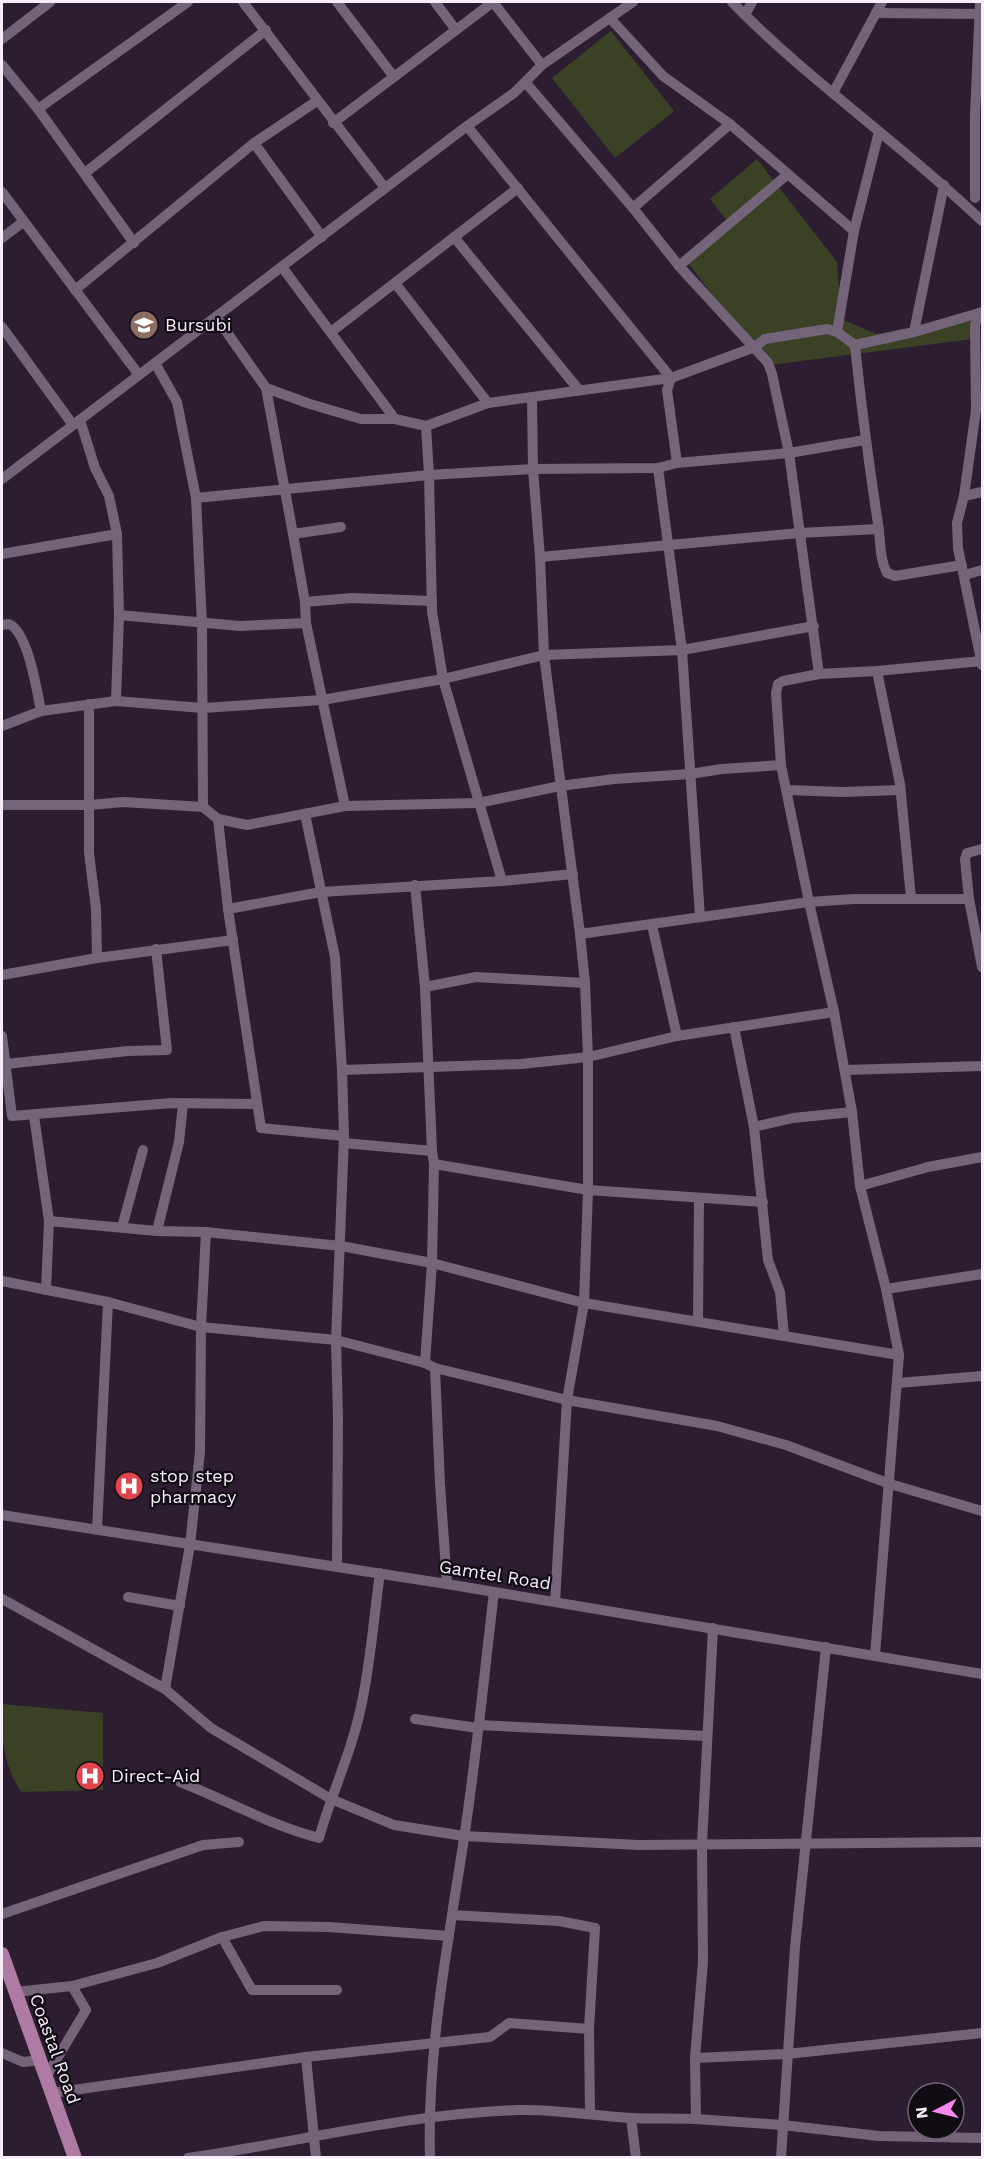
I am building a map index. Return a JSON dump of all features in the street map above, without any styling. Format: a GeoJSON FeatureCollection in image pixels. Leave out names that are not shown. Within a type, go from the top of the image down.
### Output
{"type":"FeatureCollection","features":[{"type":"Feature","properties":{"kind":"main road","name":"Coastal Road"},"geometry":{"type":"LineString","coordinates":[[2,1954],[75,2157]]}},
{"type":"Feature","properties":{"kind":"street"},"geometry":{"type":"LineString","coordinates":[[2,39],[37,5],[50,2]]}},
{"type":"Feature","properties":{"kind":"street"},"geometry":{"type":"LineString","coordinates":[[38,109],[188,2]]}},
{"type":"Feature","properties":{"kind":"street"},"geometry":{"type":"LineString","coordinates":[[243,2],[333,123],[385,188]]}},
{"type":"Feature","properties":{"kind":"street"},"geometry":{"type":"LineString","coordinates":[[337,2],[394,77]]}},
{"type":"Feature","properties":{"kind":"street"},"geometry":{"type":"LineString","coordinates":[[435,2],[456,30]]}},
{"type":"Feature","properties":{"kind":"street"},"geometry":{"type":"LineString","coordinates":[[333,123],[493,2],[542,65]]}},
{"type":"Feature","properties":{"kind":"street"},"geometry":{"type":"LineString","coordinates":[[2,463],[5,476],[526,83],[542,65],[633,2]]}},
{"type":"Feature","properties":{"kind":"street"},"geometry":{"type":"LineString","coordinates":[[732,2],[879,132],[944,185],[976,202]]}},
{"type":"Feature","properties":{"kind":"street"},"geometry":{"type":"LineString","coordinates":[[745,15],[752,2]]}},
{"type":"Feature","properties":{"kind":"street"},"geometry":{"type":"LineString","coordinates":[[833,93],[882,2]]}},
{"type":"Feature","properties":{"kind":"street"},"geometry":{"type":"LineString","coordinates":[[980,2],[976,202],[982,220]]}},
{"type":"Feature","properties":{"kind":"street"},"geometry":{"type":"LineString","coordinates":[[876,13],[981,13]]}},
{"type":"Feature","properties":{"kind":"street"},"geometry":{"type":"LineString","coordinates":[[610,18],[663,76],[730,124],[854,231]]}},
{"type":"Feature","properties":{"kind":"street"},"geometry":{"type":"LineString","coordinates":[[85,173],[266,30]]}},
{"type":"Feature","properties":{"kind":"street"},"geometry":{"type":"LineString","coordinates":[[2,65],[38,109],[134,243]]}},
{"type":"Feature","properties":{"kind":"street"},"geometry":{"type":"LineString","coordinates":[[526,83],[633,208],[679,266],[768,363],[789,453],[819,674]]}},
{"type":"Feature","properties":{"kind":"street"},"geometry":{"type":"LineString","coordinates":[[75,290],[254,143],[316,100]]}},
{"type":"Feature","properties":{"kind":"street"},"geometry":{"type":"LineString","coordinates":[[633,208],[730,124]]}},
{"type":"Feature","properties":{"kind":"street"},"geometry":{"type":"LineString","coordinates":[[467,126],[671,378]]}},
{"type":"Feature","properties":{"kind":"street"},"geometry":{"type":"LineString","coordinates":[[837,332],[854,231],[879,132]]}},
{"type":"Feature","properties":{"kind":"street"},"geometry":{"type":"LineString","coordinates":[[254,143],[322,237]]}},
{"type":"Feature","properties":{"kind":"street"},"geometry":{"type":"LineString","coordinates":[[679,266],[788,174]]}},
{"type":"Feature","properties":{"kind":"street"},"geometry":{"type":"LineString","coordinates":[[914,332],[944,185]]}},
{"type":"Feature","properties":{"kind":"street"},"geometry":{"type":"LineString","coordinates":[[332,332],[518,188]]}},
{"type":"Feature","properties":{"kind":"street"},"geometry":{"type":"LineString","coordinates":[[2,192],[139,375]]}},
{"type":"Feature","properties":{"kind":"street"},"geometry":{"type":"LineString","coordinates":[[2,238],[23,222]]}},
{"type":"Feature","properties":{"kind":"street"},"geometry":{"type":"LineString","coordinates":[[454,237],[579,390]]}},
{"type":"Feature","properties":{"kind":"street"},"geometry":{"type":"LineString","coordinates":[[282,267],[395,419]]}},
{"type":"Feature","properties":{"kind":"street"},"geometry":{"type":"LineString","coordinates":[[395,283],[488,403]]}},
{"type":"Feature","properties":{"kind":"street"},"geometry":{"type":"LineString","coordinates":[[216,317],[266,388],[305,602],[306,623],[345,806]]}},
{"type":"Feature","properties":{"kind":"street"},"geometry":{"type":"LineString","coordinates":[[855,345],[980,319],[980,396],[964,496],[957,523],[958,548],[979,638],[982,663],[819,674],[783,681],[778,684],[776,693],[781,765],[834,1011],[852,1112],[860,1186],[885,1288],[898,1354],[898,1383],[875,1655]]}},
{"type":"Feature","properties":{"kind":"street"},"geometry":{"type":"LineString","coordinates":[[2,327],[76,423],[109,496],[117,534],[116,701]]}},
{"type":"Feature","properties":{"kind":"street"},"geometry":{"type":"LineString","coordinates":[[266,388],[361,419],[395,419],[426,426],[488,403],[671,378],[754,347],[765,339],[827,329],[837,332],[855,345],[882,564],[887,573],[895,576],[982,570]]}},
{"type":"Feature","properties":{"kind":"street"},"geometry":{"type":"LineString","coordinates":[[155,363],[177,402],[196,498],[202,624],[203,807]]}},
{"type":"Feature","properties":{"kind":"street"},"geometry":{"type":"LineString","coordinates":[[671,378],[667,390],[677,463]]}},
{"type":"Feature","properties":{"kind":"street"},"geometry":{"type":"LineString","coordinates":[[532,398],[533,469],[544,655],[580,934],[585,983],[588,1057],[588,1190],[584,1303],[567,1400],[555,1602]]}},
{"type":"Feature","properties":{"kind":"street"},"geometry":{"type":"LineString","coordinates":[[426,426],[432,601],[444,679],[502,881]]}},
{"type":"Feature","properties":{"kind":"street"},"geometry":{"type":"LineString","coordinates":[[196,498],[429,475],[533,469],[658,468],[677,463],[789,453],[865,440]]}},
{"type":"Feature","properties":{"kind":"street"},"geometry":{"type":"LineString","coordinates":[[658,468],[682,650],[700,916]]}},
{"type":"Feature","properties":{"kind":"street"},"geometry":{"type":"LineString","coordinates":[[964,496],[982,492]]}},
{"type":"Feature","properties":{"kind":"street"},"geometry":{"type":"LineString","coordinates":[[293,534],[341,527]]}},
{"type":"Feature","properties":{"kind":"street"},"geometry":{"type":"LineString","coordinates":[[540,557],[800,533],[879,529]]}},
{"type":"Feature","properties":{"kind":"street"},"geometry":{"type":"LineString","coordinates":[[2,554],[117,534]]}},
{"type":"Feature","properties":{"kind":"street"},"geometry":{"type":"LineString","coordinates":[[305,602],[352,598],[432,601]]}},
{"type":"Feature","properties":{"kind":"street"},"geometry":{"type":"LineString","coordinates":[[118,615],[240,626],[306,623]]}},
{"type":"Feature","properties":{"kind":"street"},"geometry":{"type":"LineString","coordinates":[[2,625],[9,624],[18,631],[30,660],[41,711]]}},
{"type":"Feature","properties":{"kind":"street"},"geometry":{"type":"LineString","coordinates":[[2,726],[41,711],[116,701],[202,708],[322,700],[444,679],[544,655],[682,650],[814,626]]}},
{"type":"Feature","properties":{"kind":"street"},"geometry":{"type":"LineString","coordinates":[[877,671],[900,790],[911,898]]}},
{"type":"Feature","properties":{"kind":"street"},"geometry":{"type":"LineString","coordinates":[[88,704],[89,853],[96,909],[97,958]]}},
{"type":"Feature","properties":{"kind":"street"},"geometry":{"type":"LineString","coordinates":[[2,805],[90,805],[123,802],[203,807],[218,819],[247,825],[345,806],[478,803],[560,786],[614,778],[690,774],[722,769],[781,765]]}},
{"type":"Feature","properties":{"kind":"street"},"geometry":{"type":"LineString","coordinates":[[787,790],[842,792],[900,790]]}},
{"type":"Feature","properties":{"kind":"street"},"geometry":{"type":"LineString","coordinates":[[305,814],[335,957],[342,1070],[344,1140],[336,1340],[337,1567]]}},
{"type":"Feature","properties":{"kind":"street"},"geometry":{"type":"LineString","coordinates":[[218,819],[228,909],[261,1128],[432,1151]]}},
{"type":"Feature","properties":{"kind":"street"},"geometry":{"type":"LineString","coordinates":[[982,849],[967,854],[965,859],[969,899],[982,967]]}},
{"type":"Feature","properties":{"kind":"street"},"geometry":{"type":"LineString","coordinates":[[228,909],[321,892],[502,881],[573,874]]}},
{"type":"Feature","properties":{"kind":"street"},"geometry":{"type":"LineString","coordinates":[[415,885],[425,987],[434,1164],[430,1365],[447,1584]]}},
{"type":"Feature","properties":{"kind":"street"},"geometry":{"type":"LineString","coordinates":[[580,934],[809,902],[911,898],[969,899]]}},
{"type":"Feature","properties":{"kind":"street"},"geometry":{"type":"LineString","coordinates":[[652,925],[677,1036]]}},
{"type":"Feature","properties":{"kind":"street"},"geometry":{"type":"LineString","coordinates":[[2,975],[156,949],[233,940]]}},
{"type":"Feature","properties":{"kind":"street"},"geometry":{"type":"LineString","coordinates":[[6,1064],[167,1050],[156,949]]}},
{"type":"Feature","properties":{"kind":"street"},"geometry":{"type":"LineString","coordinates":[[425,987],[476,977],[585,983]]}},
{"type":"Feature","properties":{"kind":"street"},"geometry":{"type":"LineString","coordinates":[[342,1070],[521,1064],[588,1057],[677,1036],[834,1011]]}},
{"type":"Feature","properties":{"kind":"street"},"geometry":{"type":"LineString","coordinates":[[734,1026],[754,1127],[768,1260],[780,1292],[784,1336]]}},
{"type":"Feature","properties":{"kind":"street"},"geometry":{"type":"LineString","coordinates":[[2,1036],[12,1116],[172,1103],[256,1104]]}},
{"type":"Feature","properties":{"kind":"street"},"geometry":{"type":"LineString","coordinates":[[845,1070],[982,1066]]}},
{"type":"Feature","properties":{"kind":"street"},"geometry":{"type":"LineString","coordinates":[[157,1230],[179,1142],[183,1104]]}},
{"type":"Feature","properties":{"kind":"street"},"geometry":{"type":"LineString","coordinates":[[754,1127],[793,1118],[852,1112]]}},
{"type":"Feature","properties":{"kind":"street"},"geometry":{"type":"LineString","coordinates":[[34,1116],[49,1221],[46,1290]]}},
{"type":"Feature","properties":{"kind":"street"},"geometry":{"type":"LineString","coordinates":[[122,1227],[143,1150]]}},
{"type":"Feature","properties":{"kind":"street"},"geometry":{"type":"LineString","coordinates":[[860,1186],[928,1167],[982,1157]]}},
{"type":"Feature","properties":{"kind":"street"},"geometry":{"type":"LineString","coordinates":[[434,1164],[588,1190],[763,1202]]}},
{"type":"Feature","properties":{"kind":"street"},"geometry":{"type":"LineString","coordinates":[[698,1322],[699,1199]]}},
{"type":"Feature","properties":{"kind":"street"},"geometry":{"type":"LineString","coordinates":[[49,1221],[207,1232],[341,1246],[432,1263],[584,1303],[898,1354]]}},
{"type":"Feature","properties":{"kind":"street"},"geometry":{"type":"LineString","coordinates":[[165,1689],[190,1545],[200,1452],[201,1327],[207,1232]]}},
{"type":"Feature","properties":{"kind":"street"},"geometry":{"type":"LineString","coordinates":[[885,1288],[982,1274]]}},
{"type":"Feature","properties":{"kind":"street"},"geometry":{"type":"LineString","coordinates":[[2,1281],[108,1302],[201,1327],[336,1340],[567,1400],[717,1426],[786,1445],[890,1484],[982,1511]]}},
{"type":"Feature","properties":{"kind":"street"},"geometry":{"type":"LineString","coordinates":[[97,1530],[108,1302]]}},
{"type":"Feature","properties":{"kind":"street"},"geometry":{"type":"LineString","coordinates":[[898,1383],[982,1376]]}},
{"type":"Feature","properties":{"kind":"street","name":"Gamtel Road"},"geometry":{"type":"LineString","coordinates":[[2,1515],[380,1573],[982,1674]]}},
{"type":"Feature","properties":{"kind":"street"},"geometry":{"type":"LineString","coordinates":[[180,1782],[212,1794],[291,1831],[319,1838],[352,1743],[363,1701],[380,1573]]}},
{"type":"Feature","properties":{"kind":"street"},"geometry":{"type":"LineString","coordinates":[[430,2157],[429,2118],[434,2043],[464,1836],[494,1592]]}},
{"type":"Feature","properties":{"kind":"street"},"geometry":{"type":"LineString","coordinates":[[128,1597],[180,1606]]}},
{"type":"Feature","properties":{"kind":"street"},"geometry":{"type":"LineString","coordinates":[[2,1599],[165,1689],[211,1728],[331,1799],[394,1825],[464,1836],[638,1845],[982,1842]]}},
{"type":"Feature","properties":{"kind":"street"},"geometry":{"type":"LineString","coordinates":[[696,2118],[695,2058],[703,1962],[702,1844],[713,1628]]}},
{"type":"Feature","properties":{"kind":"street"},"geometry":{"type":"LineString","coordinates":[[781,2157],[787,2054],[826,1647]]}},
{"type":"Feature","properties":{"kind":"street"},"geometry":{"type":"LineString","coordinates":[[415,1719],[478,1727],[707,1736]]}},
{"type":"Feature","properties":{"kind":"street"},"geometry":{"type":"LineString","coordinates":[[2,1914],[203,1845],[239,1842]]}},
{"type":"Feature","properties":{"kind":"street"},"geometry":{"type":"LineString","coordinates":[[452,1915],[559,1921],[595,1928],[589,2029],[590,2113]]}},
{"type":"Feature","properties":{"kind":"street"},"geometry":{"type":"LineString","coordinates":[[15,1992],[72,1986],[157,1963],[222,1936],[264,1926],[449,1936]]}},
{"type":"Feature","properties":{"kind":"street"},"geometry":{"type":"LineString","coordinates":[[222,1936],[252,1990],[337,1990]]}},
{"type":"Feature","properties":{"kind":"street"},"geometry":{"type":"LineString","coordinates":[[46,2077],[86,2010],[72,1986]]}},
{"type":"Feature","properties":{"kind":"street"},"geometry":{"type":"LineString","coordinates":[[52,2092],[306,2057],[490,2037],[509,2023],[589,2029]]}},
{"type":"Feature","properties":{"kind":"street"},"geometry":{"type":"LineString","coordinates":[[695,2058],[787,2054],[982,2033]]}},
{"type":"Feature","properties":{"kind":"street"},"geometry":{"type":"LineString","coordinates":[[2,2053],[23,2062],[40,2060]]}},
{"type":"Feature","properties":{"kind":"street"},"geometry":{"type":"LineString","coordinates":[[306,2057],[316,2157]]}},
{"type":"Feature","properties":{"kind":"street"},"geometry":{"type":"LineString","coordinates":[[188,2157],[258,2153],[314,2137],[380,2125],[519,2110],[590,2113],[631,2118],[696,2118],[782,2124],[879,2136],[982,2139]]}},
{"type":"Feature","properties":{"kind":"street"},"geometry":{"type":"LineString","coordinates":[[631,2118],[636,2157]]}},
{"type":"Feature","properties":{"kind":"green space"},"geometry":{"type":"Polygon","coordinates":[[[611,31],[674,111],[615,158],[552,78],[611,31]]]}},
{"type":"Feature","properties":{"kind":"green space"},"geometry":{"type":"Polygon","coordinates":[[[757,159],[837,262],[844,320],[876,334],[971,317],[973,339],[770,365],[746,339],[688,263],[732,227],[710,199],[757,159]]]}},
{"type":"Feature","properties":{"kind":"green space"},"geometry":{"type":"Polygon","coordinates":[[[2,1704],[103,1713],[103,1790],[21,1792],[10,1771],[4,1750],[2,1704]]]}},
{"type":"Feature","properties":{"kind":"place","name":"Bursubi"},"geometry":{"type":"Point","coordinates":[144,325]}},
{"type":"Feature","properties":{"kind":"place","name":"stop step pharmacy"},"geometry":{"type":"Point","coordinates":[129,1486]}},
{"type":"Feature","properties":{"kind":"place","name":"Direct-Aid"},"geometry":{"type":"Point","coordinates":[90,1776]}}]}
